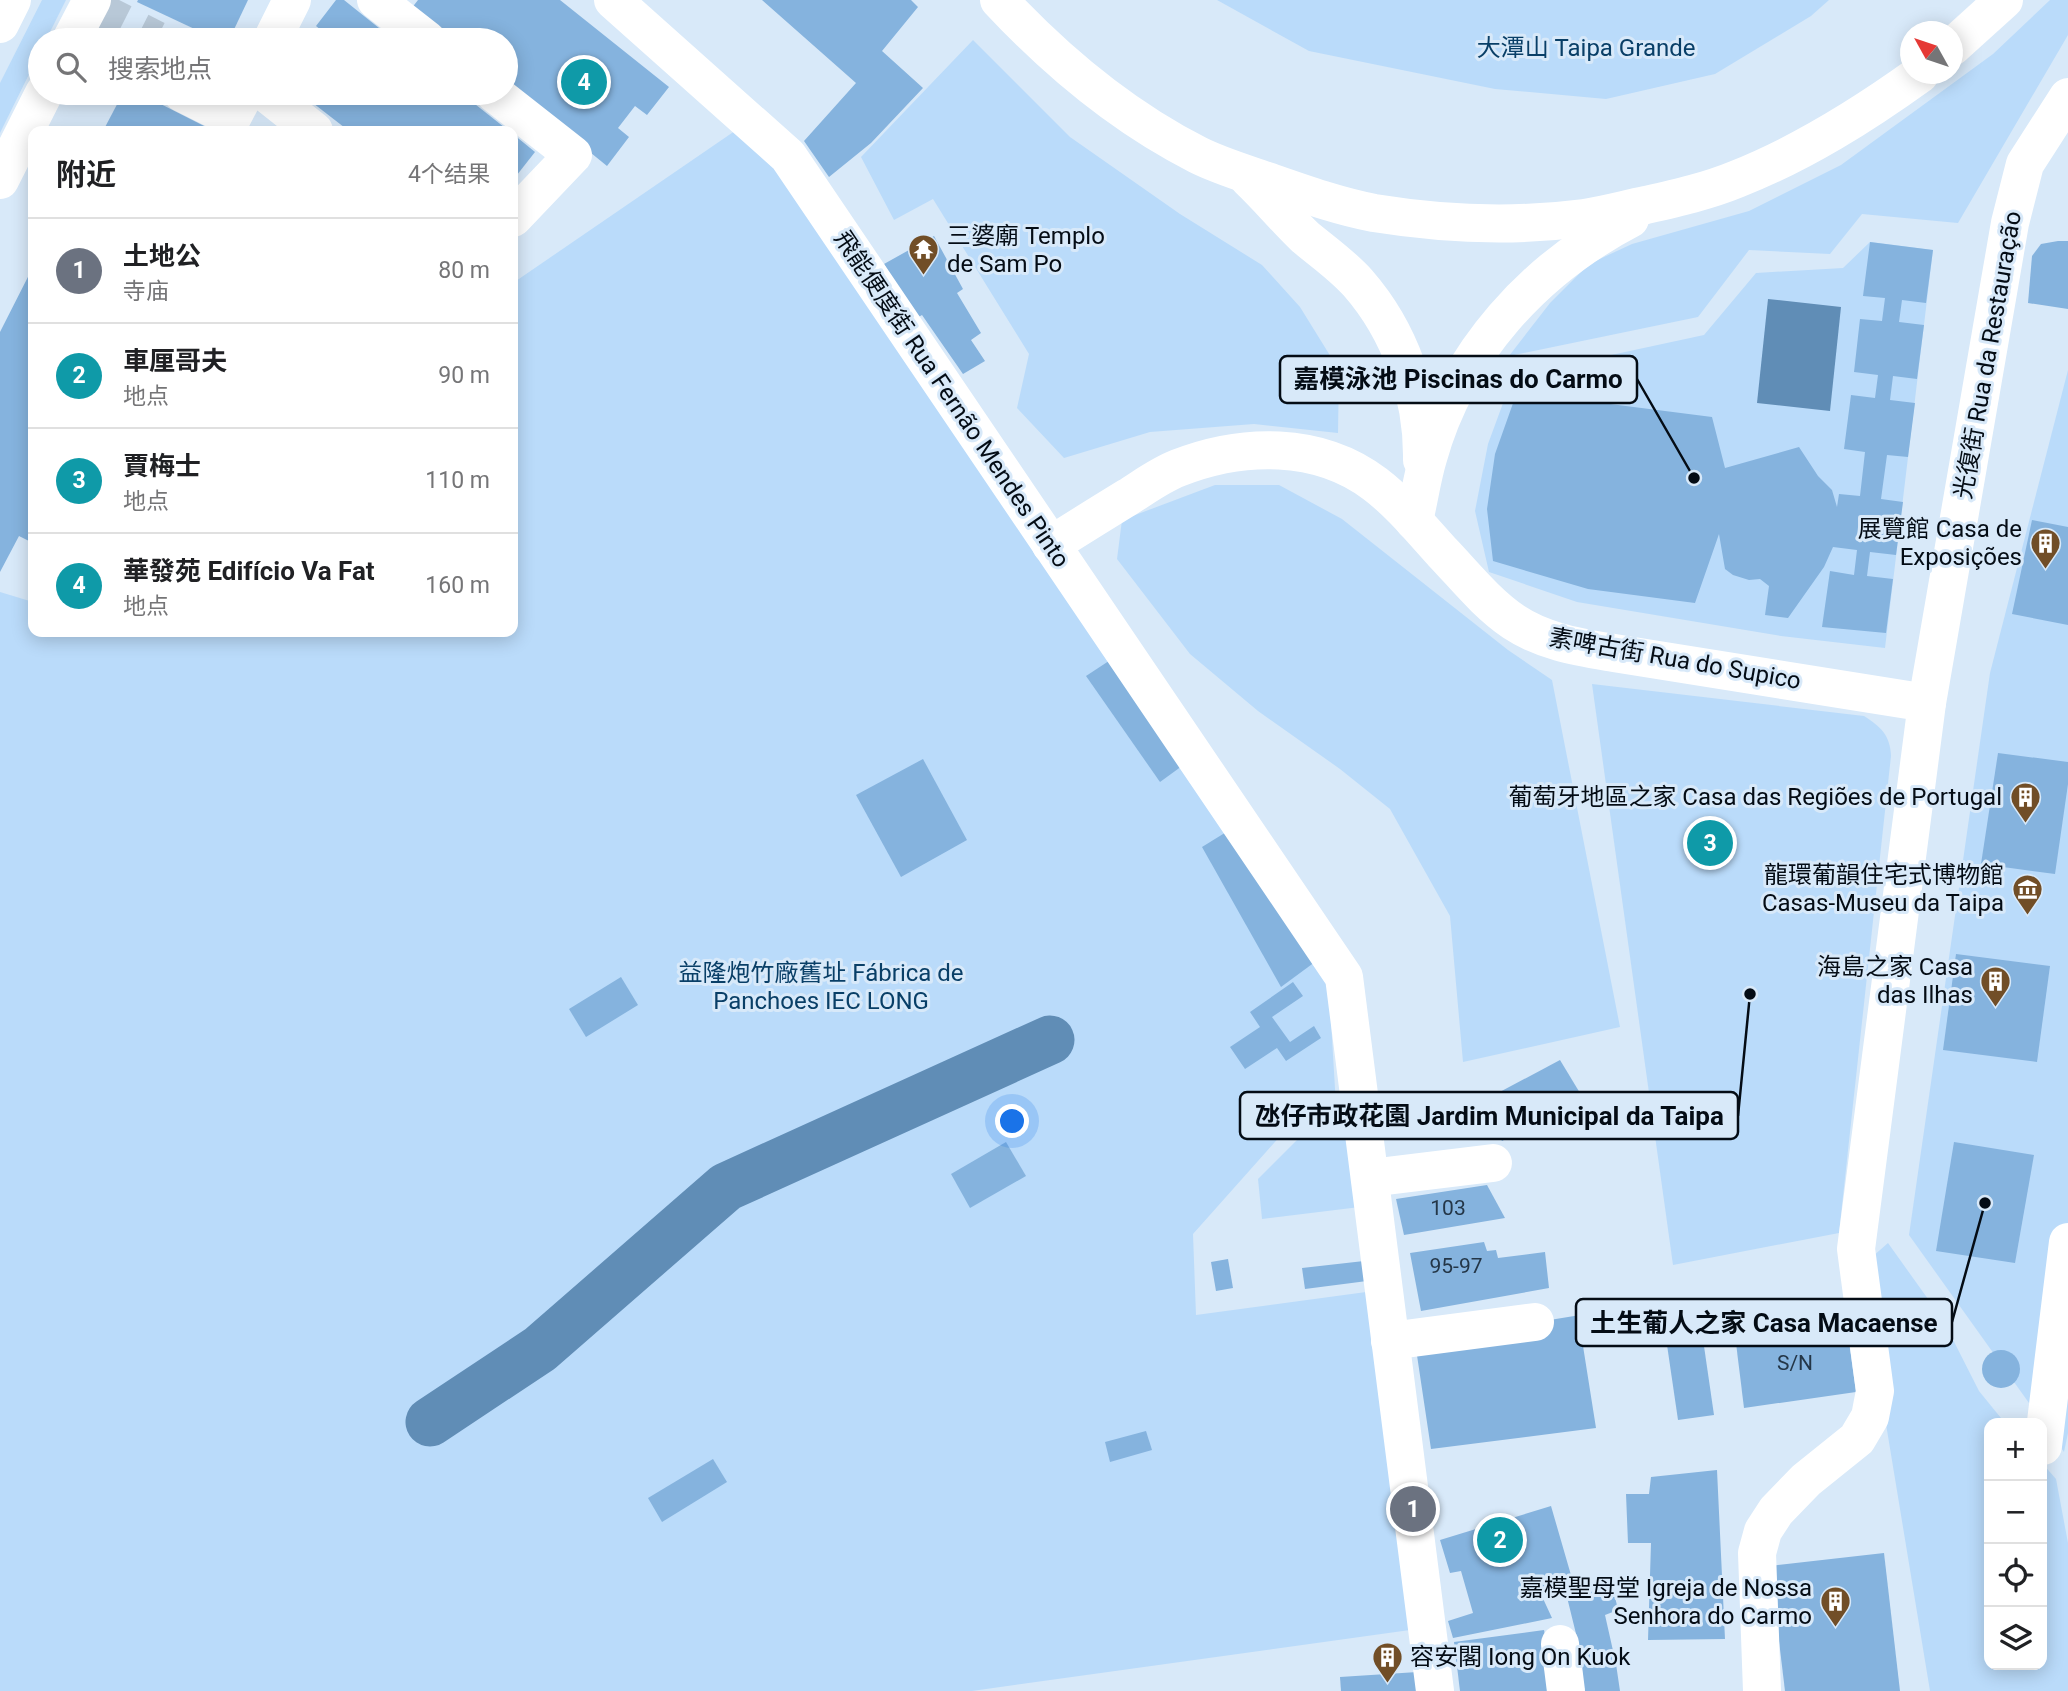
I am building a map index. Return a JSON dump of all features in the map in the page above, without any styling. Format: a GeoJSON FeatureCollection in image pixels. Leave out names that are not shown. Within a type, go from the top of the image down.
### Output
{"type":"FeatureCollection","features":[{"type":"Feature","properties":{"kind":"street"},"geometry":{"type":"LineString","coordinates":[[0,24],[12,0]]}},
{"type":"Feature","properties":{"kind":"street"},"geometry":{"type":"LineString","coordinates":[[79,28],[92,0]]}},
{"type":"Feature","properties":{"kind":"street"},"geometry":{"type":"LineString","coordinates":[[278,28],[292,0]]}},
{"type":"Feature","properties":{"kind":"street","name":"飛能便度街 Rua Fernão Mendes Pinto"},"geometry":{"type":"LineString","coordinates":[[612,0],[788,156],[1344,977],[1435,1691]]}},
{"type":"Feature","properties":{"kind":"street"},"geometry":{"type":"LineString","coordinates":[[999,0],[1035,39],[1087,83],[1142,122],[1199,155],[1315,198],[1372,212],[1436,220],[1513,223],[1585,218],[1690,195]]}},
{"type":"Feature","properties":{"kind":"street"},"geometry":{"type":"LineString","coordinates":[[1963,37],[2004,0]]}},
{"type":"Feature","properties":{"kind":"street"},"geometry":{"type":"LineString","coordinates":[[389,4],[414,28]]}},
{"type":"Feature","properties":{"kind":"street"},"geometry":{"type":"LineString","coordinates":[[1242,172],[1306,237],[1358,283],[1396,341],[1412,384],[1421,429],[1422,475],[1414,520],[1428,457],[1451,397],[1485,341],[1505,316],[1552,270],[1605,232],[1690,195],[1738,179],[1809,145],[1870,110],[1906,84]]}},
{"type":"Feature","properties":{"kind":"street","name":"光復街 Rua da Restauração"},"geometry":{"type":"LineString","coordinates":[[1762,1691],[1757,1553],[1763,1531],[1776,1511],[1805,1480],[1857,1439],[1870,1417],[1875,1391],[1856,1249],[1927,703],[2010,223],[2025,164],[2068,96]]}},
{"type":"Feature","properties":{"kind":"street"},"geometry":{"type":"LineString","coordinates":[[0,180],[38,105]]}},
{"type":"Feature","properties":{"kind":"street"},"geometry":{"type":"LineString","coordinates":[[206,105],[232,118],[239,105]]}},
{"type":"Feature","properties":{"kind":"street"},"geometry":{"type":"LineString","coordinates":[[281,105],[308,126]]}},
{"type":"Feature","properties":{"kind":"street"},"geometry":{"type":"LineString","coordinates":[[509,105],[573,156],[518,213]]}},
{"type":"Feature","properties":{"kind":"street","name":"素啤古街 Rua do Supico"},"geometry":{"type":"LineString","coordinates":[[1051,545],[1178,468],[1235,453],[1294,451],[1338,463],[1376,485],[1399,505],[1487,600],[1517,624],[1544,637],[1604,651],[1927,703]]}},
{"type":"Feature","properties":{"kind":"street"},"geometry":{"type":"LineString","coordinates":[[1370,1178],[1493,1163]]}},
{"type":"Feature","properties":{"kind":"street"},"geometry":{"type":"LineString","coordinates":[[2046,1418],[2068,1242]]}},
{"type":"Feature","properties":{"kind":"street"},"geometry":{"type":"LineString","coordinates":[[1390,1341],[1535,1322]]}},
{"type":"Feature","properties":{"kind":"street"},"geometry":{"type":"LineString","coordinates":[[1560,1644],[1566,1691]]}},
{"type":"Feature","properties":{"kind":"green space"},"geometry":{"type":"Polygon","coordinates":[[[42,0],[66,0],[52,28],[28,28],[28,76],[0,133],[0,83],[42,0]]]}},
{"type":"Feature","properties":{"kind":"green space","name":"大潭山 Taipa Grande"},"geometry":{"type":"Polygon","coordinates":[[[1217,0],[1829,0],[1811,16],[1715,74],[1606,99],[1495,89],[1309,51],[1217,0]]]}},
{"type":"Feature","properties":{"kind":"green space"},"geometry":{"type":"Polygon","coordinates":[[[2050,0],[2068,0],[2068,35],[1958,223],[1862,214],[1830,254],[1749,250],[1698,317],[1509,356],[1550,303],[1589,264],[1632,244],[1749,211],[1841,165],[1952,84],[1963,84],[1963,76],[1993,54],[2050,0]]]}},
{"type":"Feature","properties":{"kind":"green space"},"geometry":{"type":"Polygon","coordinates":[[[973,40],[1070,137],[1180,214],[1262,265],[1300,307],[1339,370],[1338,433],[1254,424],[1150,432],[1064,458],[1017,408],[1029,354],[933,199],[894,220],[861,157],[973,40]]]}},
{"type":"Feature","properties":{"kind":"green space","name":"益隆炮竹廠舊址 Fábrica de Panchoes IEC LONG"},"geometry":{"type":"Polygon","coordinates":[[[745,124],[1329,988],[1337,1122],[1283,1133],[1193,1234],[1196,1315],[1381,1290],[1410,1630],[972,1691],[0,1691],[0,592],[28,600],[28,637],[518,637],[518,280],[745,124]]]}},
{"type":"Feature","properties":{"kind":"green space"},"geometry":{"type":"Polygon","coordinates":[[[1870,242],[1933,250],[1885,648],[1781,636],[1577,602],[1489,572],[1475,511],[1488,444],[1513,376],[1704,335],[1756,273],[1843,268],[1870,242]]]}},
{"type":"Feature","properties":{"kind":"green space"},"geometry":{"type":"Polygon","coordinates":[[[2068,370],[2068,1433],[2064,1452],[2047,1428],[2047,1418],[2040,1418],[1909,1235],[1990,673],[2068,370]]]}},
{"type":"Feature","properties":{"kind":"green space"},"geometry":{"type":"Polygon","coordinates":[[[1215,485],[1279,485],[1342,519],[1508,650],[1552,680],[1620,1027],[1463,1062],[1450,916],[1390,809],[1340,769],[1258,711],[1190,654],[1117,559],[1122,520],[1215,485]]]}},
{"type":"Feature","properties":{"kind":"green space"},"geometry":{"type":"Polygon","coordinates":[[[1592,684],[1864,716],[1880,728],[1886,737],[1891,756],[1839,1233],[1673,1265],[1592,684]]]}},
{"type":"Feature","properties":{"kind":"green space"},"geometry":{"type":"Polygon","coordinates":[[[1358,1130],[1368,1206],[1262,1219],[1258,1179],[1297,1140],[1358,1130]]]}},
{"type":"Feature","properties":{"kind":"green space"},"geometry":{"type":"Polygon","coordinates":[[[1888,1243],[1943,1320],[1979,1391],[2001,1418],[1984,1418],[1984,1670],[2047,1670],[2047,1469],[2056,1479],[2068,1543],[2068,1691],[1930,1691],[1885,1418],[1872,1257],[1888,1243]]]}},
{"type":"Feature","properties":{"kind":"shaded area"},"geometry":{"type":"Polygon","coordinates":[[[1768,299],[1841,307],[1830,411],[1757,403],[1768,299]]]}},
{"type":"Feature","properties":{"kind":"building"},"geometry":{"type":"Polygon","coordinates":[[[248,0],[235,28],[192,28],[137,2],[248,0]]]}},
{"type":"Feature","properties":{"kind":"building"},"geometry":{"type":"Polygon","coordinates":[[[336,0],[344,0],[379,28],[318,28],[316,26],[336,0]]]}},
{"type":"Feature","properties":{"kind":"building"},"geometry":{"type":"Polygon","coordinates":[[[418,0],[560,0],[669,87],[647,115],[635,106],[618,128],[629,137],[607,166],[518,94],[518,28],[435,28],[411,9],[418,0]]]}},
{"type":"Feature","properties":{"kind":"building"},"geometry":{"type":"Polygon","coordinates":[[[762,0],[911,0],[918,7],[882,51],[923,88],[871,143],[829,177],[804,141],[856,83],[762,0]]]}},
{"type":"Feature","properties":{"kind":"building"},"geometry":{"type":"Polygon","coordinates":[[[117,105],[163,105],[204,126],[106,126],[117,105]]]}},
{"type":"Feature","properties":{"kind":"building"},"geometry":{"type":"Polygon","coordinates":[[[315,105],[476,105],[503,126],[343,126],[315,105]]]}},
{"type":"Feature","properties":{"kind":"building"},"geometry":{"type":"Polygon","coordinates":[[[518,138],[535,152],[518,174],[518,138]]]}},
{"type":"Feature","properties":{"kind":"building"},"geometry":{"type":"Polygon","coordinates":[[[934,236],[963,289],[957,293],[981,333],[971,340],[985,361],[963,374],[922,315],[915,319],[884,264],[934,236]]]}},
{"type":"Feature","properties":{"kind":"building"},"geometry":{"type":"Polygon","coordinates":[[[2068,241],[2068,309],[2028,303],[2032,256],[2041,244],[2068,241]]]}},
{"type":"Feature","properties":{"kind":"building"},"geometry":{"type":"Polygon","coordinates":[[[1870,242],[1933,250],[1926,303],[1902,300],[1899,322],[1924,325],[1917,379],[1893,376],[1890,400],[1915,403],[1908,457],[1887,455],[1881,499],[1903,502],[1896,555],[1870,552],[1867,576],[1893,579],[1886,633],[1822,627],[1830,571],[1854,575],[1857,550],[1833,547],[1824,567],[1788,618],[1765,615],[1769,586],[1760,579],[1749,580],[1733,575],[1725,569],[1719,534],[1695,603],[1588,589],[1493,561],[1487,509],[1495,454],[1517,392],[1712,417],[1725,468],[1799,447],[1818,476],[1832,490],[1837,507],[1839,494],[1860,496],[1865,452],[1844,449],[1851,395],[1875,398],[1878,375],[1854,372],[1860,319],[1882,321],[1885,298],[1863,296],[1870,242]]]}},
{"type":"Feature","properties":{"kind":"building"},"geometry":{"type":"Polygon","coordinates":[[[28,277],[28,540],[19,536],[0,572],[0,332],[28,277]]]}},
{"type":"Feature","properties":{"kind":"building","name":"展覽館 Casa de Exposições"},"geometry":{"type":"Polygon","coordinates":[[[2032,520],[2068,527],[2068,625],[2012,614],[2032,520]]]}},
{"type":"Feature","properties":{"kind":"building"},"geometry":{"type":"Polygon","coordinates":[[[1118,655],[1193,758],[1160,782],[1086,676],[1118,655]]]}},
{"type":"Feature","properties":{"kind":"building","name":"葡萄牙地區之家 Casa das Regiões de Portugal"},"geometry":{"type":"Polygon","coordinates":[[[1998,753],[2068,762],[2068,784],[2055,874],[1981,864],[1998,753]]]}},
{"type":"Feature","properties":{"kind":"building"},"geometry":{"type":"Polygon","coordinates":[[[923,759],[967,840],[901,877],[856,795],[923,759]]]}},
{"type":"Feature","properties":{"kind":"building"},"geometry":{"type":"Polygon","coordinates":[[[1236,826],[1319,959],[1281,987],[1202,847],[1236,826]]]}},
{"type":"Feature","properties":{"kind":"building","name":"海島之家 Casa das Ilhas"},"geometry":{"type":"Polygon","coordinates":[[[1956,954],[2050,966],[2037,1062],[1943,1050],[1956,954]]]}},
{"type":"Feature","properties":{"kind":"building"},"geometry":{"type":"Polygon","coordinates":[[[621,977],[638,1005],[586,1037],[569,1009],[621,977]]]}},
{"type":"Feature","properties":{"kind":"building"},"geometry":{"type":"Polygon","coordinates":[[[1293,982],[1303,996],[1272,1017],[1290,1042],[1314,1026],[1321,1038],[1286,1061],[1277,1048],[1245,1069],[1230,1047],[1260,1027],[1250,1012],[1293,982]]]}},
{"type":"Feature","properties":{"kind":"building"},"geometry":{"type":"Polygon","coordinates":[[[1560,1060],[1583,1098],[1502,1141],[1481,1102],[1560,1060]]]}},
{"type":"Feature","properties":{"kind":"building"},"geometry":{"type":"Polygon","coordinates":[[[1006,1142],[1026,1176],[970,1208],[951,1174],[1006,1142]]]}},
{"type":"Feature","properties":{"kind":"building"},"geometry":{"type":"Polygon","coordinates":[[[1954,1142],[2034,1155],[2015,1263],[1936,1251],[1954,1142]]]}},
{"type":"Feature","properties":{"kind":"building"},"geometry":{"type":"Polygon","coordinates":[[[1487,1185],[1505,1218],[1404,1235],[1396,1199],[1487,1185]]]}},
{"type":"Feature","properties":{"kind":"building"},"geometry":{"type":"Polygon","coordinates":[[[1484,1242],[1487,1251],[1496,1250],[1498,1258],[1545,1252],[1549,1288],[1421,1311],[1410,1253],[1484,1242]]]}},
{"type":"Feature","properties":{"kind":"building"},"geometry":{"type":"Polygon","coordinates":[[[1228,1259],[1233,1288],[1216,1291],[1211,1262],[1228,1259]]]}},
{"type":"Feature","properties":{"kind":"building"},"geometry":{"type":"Polygon","coordinates":[[[1364,1261],[1367,1281],[1305,1289],[1302,1268],[1364,1261]]]}},
{"type":"Feature","properties":{"kind":"building"},"geometry":{"type":"Polygon","coordinates":[[[1697,1298],[1714,1415],[1678,1420],[1661,1304],[1697,1298]]]}},
{"type":"Feature","properties":{"kind":"building"},"geometry":{"type":"Polygon","coordinates":[[[1641,1305],[1647,1335],[1583,1346],[1596,1428],[1431,1449],[1415,1342],[1641,1305]]]}},
{"type":"Feature","properties":{"kind":"building"},"geometry":{"type":"Polygon","coordinates":[[[1846,1320],[1856,1392],[1744,1408],[1735,1335],[1846,1320]]]}},
{"type":"Feature","properties":{"kind":"building"},"geometry":{"type":"Polygon","coordinates":[[[2001,1350],[2015,1355],[2020,1369],[2015,1383],[2001,1388],[1987,1383],[1982,1369],[1987,1355],[2001,1350]]]}},
{"type":"Feature","properties":{"kind":"building"},"geometry":{"type":"Polygon","coordinates":[[[1146,1431],[1152,1450],[1110,1462],[1105,1442],[1146,1431]]]}},
{"type":"Feature","properties":{"kind":"building"},"geometry":{"type":"Polygon","coordinates":[[[713,1459],[727,1482],[662,1522],[648,1498],[713,1459]]]}},
{"type":"Feature","properties":{"kind":"building"},"geometry":{"type":"Polygon","coordinates":[[[1717,1470],[1725,1639],[1648,1640],[1651,1543],[1628,1543],[1626,1494],[1649,1494],[1651,1477],[1717,1470]]]}},
{"type":"Feature","properties":{"kind":"building"},"geometry":{"type":"Polygon","coordinates":[[[1551,1506],[1573,1582],[1580,1593],[1613,1588],[1618,1610],[1605,1615],[1620,1691],[1584,1691],[1580,1650],[1564,1585],[1540,1592],[1552,1618],[1453,1638],[1448,1621],[1473,1613],[1461,1571],[1450,1573],[1440,1540],[1551,1506]]]}},
{"type":"Feature","properties":{"kind":"building","name":"嘉模聖母堂 Igreja de Nossa Senhora do Carmo"},"geometry":{"type":"Polygon","coordinates":[[[1884,1553],[1900,1691],[1785,1691],[1770,1566],[1884,1553]]]}},
{"type":"Feature","properties":{"kind":"building"},"geometry":{"type":"Polygon","coordinates":[[[1544,1630],[1557,1691],[1460,1691],[1454,1642],[1544,1630]]]}},
{"type":"Feature","properties":{"kind":"building","name":"容安閣 Iong On Kuok"},"geometry":{"type":"Polygon","coordinates":[[[1433,1671],[1434,1691],[1341,1691],[1340,1677],[1433,1671]]]}},
{"type":"Feature","properties":{"kind":"waterway"},"geometry":{"type":"LineString","coordinates":[[430,1422],[540,1349],[726,1187],[1050,1040]]}},
{"type":"Feature","properties":{"kind":"tunnel"},"geometry":{"type":"LineString","coordinates":[[89,6],[132,28]]}},
{"type":"Feature","properties":{"kind":"place","name":"華發苑 Edifício Va Fat"},"geometry":{"type":"Point","coordinates":[584,82]}},
{"type":"Feature","properties":{"kind":"place","name":"三婆廟 Templo de Sam Po"},"geometry":{"type":"Point","coordinates":[924,277]}},
{"type":"Feature","properties":{"kind":"place","name":"嘉模泳池 Piscinas do Carmo"},"geometry":{"type":"Point","coordinates":[1694,478]}},
{"type":"Feature","properties":{"kind":"place","name":"展覽館 Casa de Exposições"},"geometry":{"type":"Point","coordinates":[2045,570]}},
{"type":"Feature","properties":{"kind":"place","name":"葡萄牙地區之家 Casa das Regiões de Portugal"},"geometry":{"type":"Point","coordinates":[2025,824]}},
{"type":"Feature","properties":{"kind":"place","name":"賈梅士"},"geometry":{"type":"Point","coordinates":[1710,843]}},
{"type":"Feature","properties":{"kind":"place","name":"龍環葡韻住宅式博物館 Casas-Museu da Taipa"},"geometry":{"type":"Point","coordinates":[2027,916]}},
{"type":"Feature","properties":{"kind":"place","name":"氹仔市政花園 Jardim Municipal da Taipa"},"geometry":{"type":"Point","coordinates":[1750,994]}},
{"type":"Feature","properties":{"kind":"place","name":"海島之家 Casa das Ilhas"},"geometry":{"type":"Point","coordinates":[1996,1008]}},
{"type":"Feature","properties":{"kind":"place","name":"土生葡人之家 Casa Macaense"},"geometry":{"type":"Point","coordinates":[1985,1203]}},
{"type":"Feature","properties":{"kind":"place","name":"土地公"},"geometry":{"type":"Point","coordinates":[1413,1509]}},
{"type":"Feature","properties":{"kind":"place","name":"車厘哥夫"},"geometry":{"type":"Point","coordinates":[1500,1540]}},
{"type":"Feature","properties":{"kind":"place","name":"嘉模聖母堂 Igreja de Nossa Senhora do Carmo"},"geometry":{"type":"Point","coordinates":[1835,1629]}},
{"type":"Feature","properties":{"kind":"place","name":"容安閣 Iong On Kuok"},"geometry":{"type":"Point","coordinates":[1387,1684]}}]}
